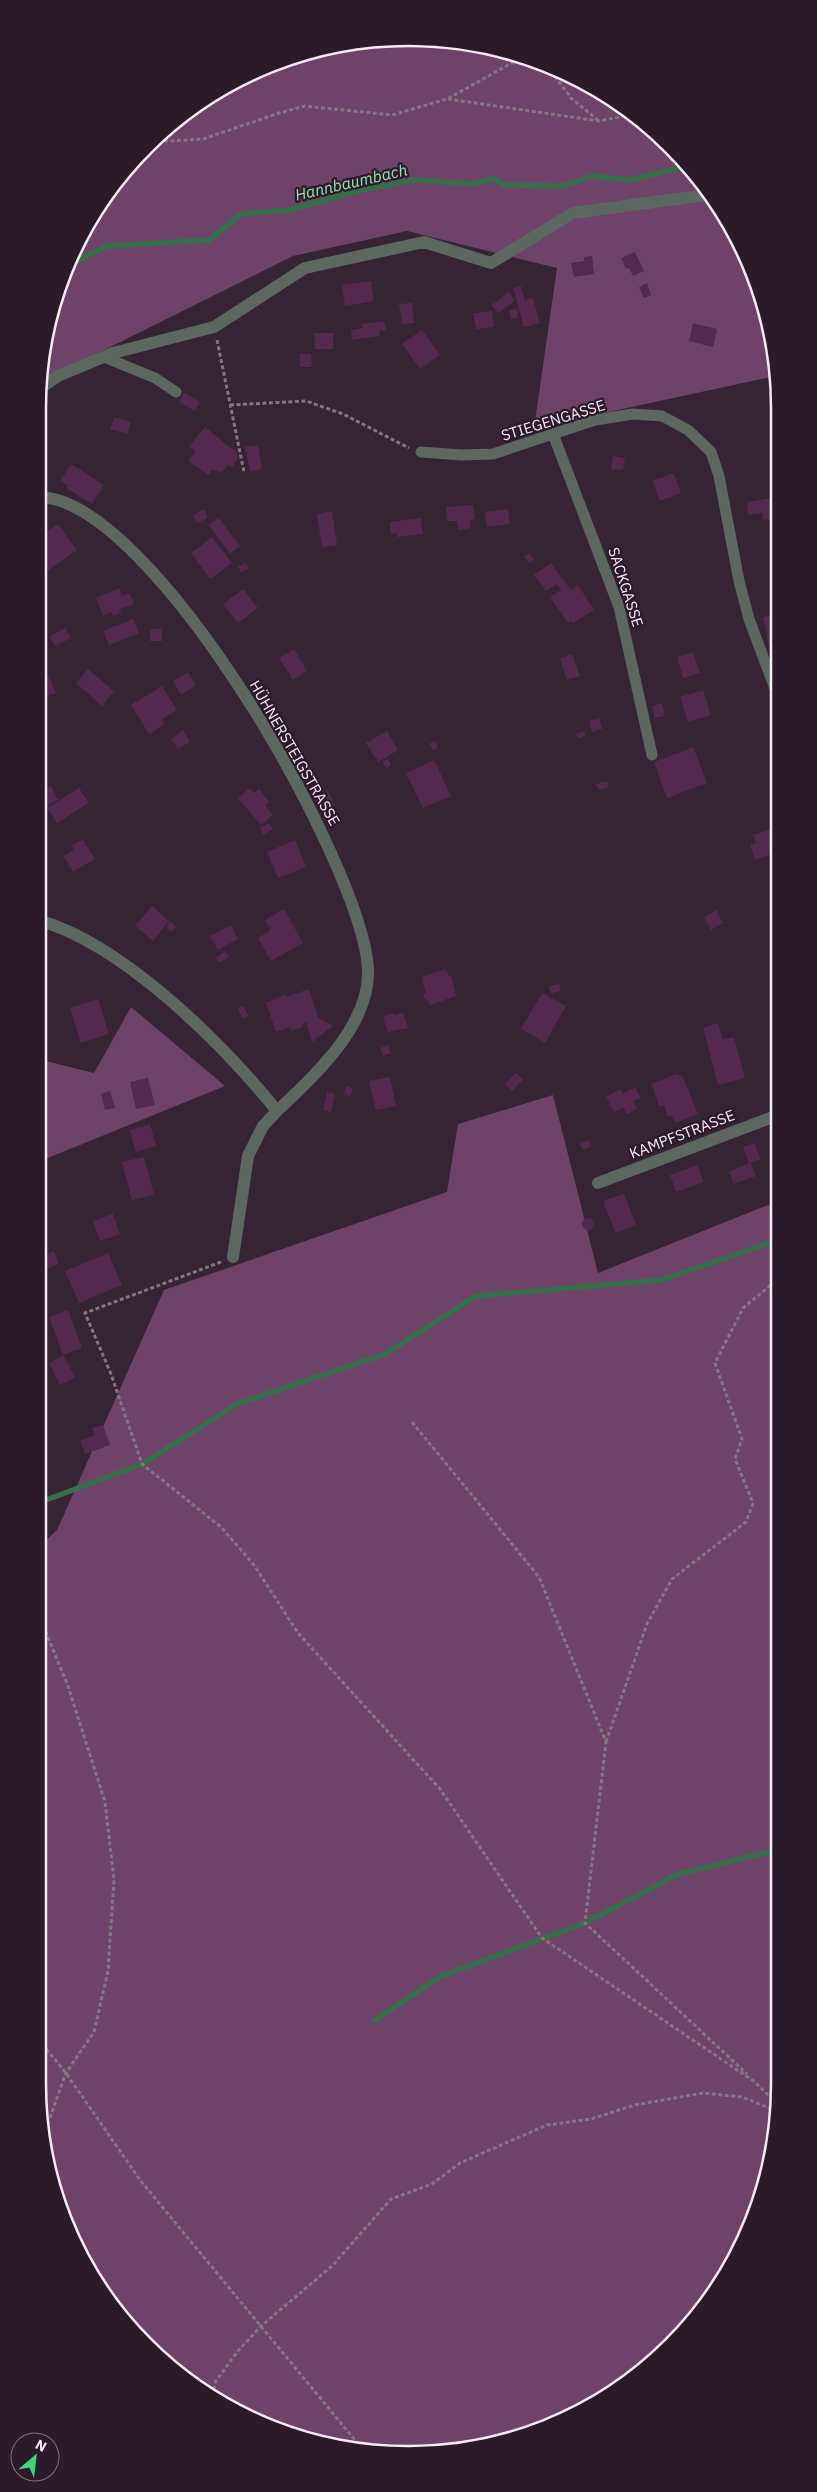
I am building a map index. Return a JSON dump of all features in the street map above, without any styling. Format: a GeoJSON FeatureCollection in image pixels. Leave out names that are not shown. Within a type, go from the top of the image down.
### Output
{"type":"FeatureCollection","features":[{"type":"Feature","properties":{"kind":"street"},"geometry":{"type":"LineString","coordinates":[[47,383],[58,376],[104,357],[214,327],[305,268],[424,242],[491,263],[573,213],[702,196]]}},
{"type":"Feature","properties":{"kind":"street","name":"HÜHNERSTEIGSTRASSE"},"geometry":{"type":"LineString","coordinates":[[46,498],[61,500],[90,516],[140,558],[191,618],[229,672],[298,785],[326,840],[356,916],[368,969],[364,1002],[344,1040],[312,1078],[277,1110],[263,1126],[248,1156],[233,1257]]}},
{"type":"Feature","properties":{"kind":"street"},"geometry":{"type":"LineString","coordinates":[[46,922],[90,940],[142,978],[247,1074],[277,1110]]}},
{"type":"Feature","properties":{"kind":"street","name":"KAMPFSTRASSE"},"geometry":{"type":"LineString","coordinates":[[598,1183],[771,1118]]}},
{"type":"Feature","properties":{"kind":"lane"},"geometry":{"type":"LineString","coordinates":[[104,357],[156,378],[176,392]]}},
{"type":"Feature","properties":{"kind":"lane","name":"STIEGENGASSE"},"geometry":{"type":"LineString","coordinates":[[421,452],[462,455],[493,454],[595,420],[633,414],[651,414],[671,420],[701,441],[711,452],[719,476],[739,581],[750,619],[771,677]]}},
{"type":"Feature","properties":{"kind":"lane","name":"SACKGASSE"},"geometry":{"type":"LineString","coordinates":[[553,434],[619,607],[652,755]]}},
{"type":"Feature","properties":{"kind":"path"},"geometry":{"type":"LineString","coordinates":[[164,141],[203,139],[305,106],[392,115],[447,99],[514,62]]}},
{"type":"Feature","properties":{"kind":"path"},"geometry":{"type":"LineString","coordinates":[[557,79],[571,98],[599,121]]}},
{"type":"Feature","properties":{"kind":"path"},"geometry":{"type":"LineString","coordinates":[[447,99],[599,121],[623,116]]}},
{"type":"Feature","properties":{"kind":"path"},"geometry":{"type":"LineString","coordinates":[[214,327],[244,472]]}},
{"type":"Feature","properties":{"kind":"path"},"geometry":{"type":"LineString","coordinates":[[230,405],[306,401],[343,414],[421,452]]}},
{"type":"Feature","properties":{"kind":"path"},"geometry":{"type":"LineString","coordinates":[[233,1257],[85,1313],[111,1374],[142,1464],[221,1527],[254,1564],[298,1633],[440,1789],[542,1938],[755,2082]]}},
{"type":"Feature","properties":{"kind":"path"},"geometry":{"type":"LineString","coordinates":[[770,2097],[585,1923],[606,1742],[647,1624],[672,1579],[746,1522],[754,1503],[735,1459],[742,1439],[715,1363],[743,1308],[771,1285]]}},
{"type":"Feature","properties":{"kind":"path"},"geometry":{"type":"LineString","coordinates":[[412,1422],[539,1577],[606,1742]]}},
{"type":"Feature","properties":{"kind":"path"},"geometry":{"type":"LineString","coordinates":[[46,1633],[68,1686],[105,1802],[114,1880],[108,1971],[94,2032],[66,2074],[48,2123]]}},
{"type":"Feature","properties":{"kind":"path"},"geometry":{"type":"LineString","coordinates":[[46,2049],[66,2074],[140,2180],[356,2442]]}},
{"type":"Feature","properties":{"kind":"path"},"geometry":{"type":"LineString","coordinates":[[214,2389],[216,2381],[237,2352],[260,2327],[332,2266],[391,2199],[432,2184],[460,2163],[547,2125],[591,2119],[635,2105],[703,2093],[742,2097],[770,2107]]}},
{"type":"Feature","properties":{"kind":"shaded area"},"geometry":{"type":"Polygon","coordinates":[[[408,46],[456,49],[479,53],[525,65],[547,74],[610,107],[665,152],[710,207],[733,248],[752,292],[764,338],[769,377],[534,428],[557,268],[407,231],[293,256],[48,378],[53,338],[65,292],[84,248],[107,207],[152,152],[207,107],[270,74],[292,65],[338,53],[361,49],[408,46]]]}},
{"type":"Feature","properties":{"kind":"shaded area"},"geometry":{"type":"Polygon","coordinates":[[[131,1007],[225,1086],[46,1159],[46,1061],[94,1073],[131,1007]]]}},
{"type":"Feature","properties":{"kind":"shaded area"},"geometry":{"type":"Polygon","coordinates":[[[553,1095],[598,1273],[771,1204],[770,2107],[764,2154],[752,2200],[733,2244],[710,2285],[696,2304],[665,2340],[647,2356],[610,2385],[590,2397],[525,2427],[456,2443],[408,2446],[385,2445],[338,2439],[292,2427],[227,2397],[188,2371],[152,2340],[107,2285],[84,2244],[65,2200],[49,2131],[46,2084],[46,1540],[57,1530],[164,1290],[447,1192],[458,1124],[553,1095]]]}},
{"type":"Feature","properties":{"kind":"building"},"geometry":{"type":"Polygon","coordinates":[[[635,252],[644,271],[633,276],[629,268],[626,269],[621,258],[635,252]]]}},
{"type":"Feature","properties":{"kind":"building"},"geometry":{"type":"Polygon","coordinates":[[[592,256],[594,274],[574,277],[571,263],[584,261],[584,257],[592,256]]]}},
{"type":"Feature","properties":{"kind":"building"},"geometry":{"type":"Polygon","coordinates":[[[371,281],[374,301],[345,306],[342,285],[371,281]]]}},
{"type":"Feature","properties":{"kind":"building"},"geometry":{"type":"Polygon","coordinates":[[[647,283],[651,295],[644,298],[639,287],[647,283]]]}},
{"type":"Feature","properties":{"kind":"building"},"geometry":{"type":"Polygon","coordinates":[[[521,286],[525,300],[533,298],[540,323],[524,327],[513,288],[521,286]]]}},
{"type":"Feature","properties":{"kind":"building"},"geometry":{"type":"Polygon","coordinates":[[[509,292],[515,301],[498,313],[492,305],[509,292]]]}},
{"type":"Feature","properties":{"kind":"building"},"geometry":{"type":"Polygon","coordinates":[[[412,303],[414,323],[402,324],[399,304],[412,303]]]}},
{"type":"Feature","properties":{"kind":"building"},"geometry":{"type":"Polygon","coordinates":[[[517,309],[518,318],[511,319],[509,310],[517,309]]]}},
{"type":"Feature","properties":{"kind":"building"},"geometry":{"type":"Polygon","coordinates":[[[492,311],[494,327],[476,329],[473,313],[492,311]]]}},
{"type":"Feature","properties":{"kind":"building"},"geometry":{"type":"Polygon","coordinates":[[[384,321],[386,330],[379,331],[380,336],[352,340],[351,330],[363,328],[362,324],[384,321]]]}},
{"type":"Feature","properties":{"kind":"building"},"geometry":{"type":"Polygon","coordinates":[[[693,323],[717,329],[713,347],[689,341],[693,323]]]}},
{"type":"Feature","properties":{"kind":"building"},"geometry":{"type":"Polygon","coordinates":[[[422,330],[440,355],[420,369],[402,344],[422,330]]]}},
{"type":"Feature","properties":{"kind":"building"},"geometry":{"type":"Polygon","coordinates":[[[314,333],[333,333],[333,349],[315,349],[314,333]]]}},
{"type":"Feature","properties":{"kind":"building"},"geometry":{"type":"Polygon","coordinates":[[[300,354],[311,354],[312,367],[300,367],[300,354]]]}},
{"type":"Feature","properties":{"kind":"building"},"geometry":{"type":"Polygon","coordinates":[[[184,393],[200,402],[195,411],[179,402],[184,393]]]}},
{"type":"Feature","properties":{"kind":"building"},"geometry":{"type":"Polygon","coordinates":[[[114,417],[131,422],[127,434],[110,429],[114,417]]]}},
{"type":"Feature","properties":{"kind":"building"},"geometry":{"type":"Polygon","coordinates":[[[205,427],[237,453],[238,459],[232,467],[228,465],[222,472],[212,470],[209,475],[188,461],[196,452],[189,446],[205,427]]]}},
{"type":"Feature","properties":{"kind":"building"},"geometry":{"type":"Polygon","coordinates":[[[258,445],[262,469],[250,472],[245,447],[258,445]]]}},
{"type":"Feature","properties":{"kind":"building"},"geometry":{"type":"Polygon","coordinates":[[[613,456],[625,458],[623,470],[611,469],[613,456]]]}},
{"type":"Feature","properties":{"kind":"building"},"geometry":{"type":"Polygon","coordinates":[[[71,464],[104,485],[92,504],[66,488],[68,485],[60,481],[71,464]]]}},
{"type":"Feature","properties":{"kind":"building"},"geometry":{"type":"Polygon","coordinates":[[[674,473],[681,493],[660,501],[652,481],[674,473]]]}},
{"type":"Feature","properties":{"kind":"building"},"geometry":{"type":"Polygon","coordinates":[[[771,498],[771,519],[763,520],[762,513],[748,515],[747,502],[771,498]]]}},
{"type":"Feature","properties":{"kind":"building"},"geometry":{"type":"Polygon","coordinates":[[[473,505],[475,519],[470,520],[471,528],[458,530],[457,521],[447,521],[446,507],[473,505]]]}},
{"type":"Feature","properties":{"kind":"building"},"geometry":{"type":"Polygon","coordinates":[[[204,509],[208,518],[197,523],[193,515],[204,509]]]}},
{"type":"Feature","properties":{"kind":"building"},"geometry":{"type":"Polygon","coordinates":[[[508,509],[510,524],[487,527],[485,512],[508,509]]]}},
{"type":"Feature","properties":{"kind":"building"},"geometry":{"type":"Polygon","coordinates":[[[332,511],[337,545],[322,547],[317,514],[332,511]]]}},
{"type":"Feature","properties":{"kind":"building"},"geometry":{"type":"Polygon","coordinates":[[[219,518],[240,546],[230,554],[209,525],[219,518]]]}},
{"type":"Feature","properties":{"kind":"building"},"geometry":{"type":"Polygon","coordinates":[[[421,518],[423,534],[397,537],[397,533],[391,534],[390,522],[421,518]]]}},
{"type":"Feature","properties":{"kind":"building"},"geometry":{"type":"Polygon","coordinates":[[[58,524],[77,550],[47,571],[46,570],[46,532],[58,524]]]}},
{"type":"Feature","properties":{"kind":"building"},"geometry":{"type":"Polygon","coordinates":[[[212,537],[232,563],[210,579],[191,553],[212,537]]]}},
{"type":"Feature","properties":{"kind":"building"},"geometry":{"type":"Polygon","coordinates":[[[529,553],[534,560],[529,563],[524,557],[529,553]]]}},
{"type":"Feature","properties":{"kind":"building"},"geometry":{"type":"Polygon","coordinates":[[[246,563],[249,569],[241,572],[238,567],[246,563]]]}},
{"type":"Feature","properties":{"kind":"building"},"geometry":{"type":"Polygon","coordinates":[[[551,563],[571,590],[578,585],[594,610],[573,623],[571,621],[568,623],[550,597],[561,590],[557,584],[546,591],[534,575],[551,563]]]}},
{"type":"Feature","properties":{"kind":"building"},"geometry":{"type":"Polygon","coordinates":[[[119,588],[122,596],[130,593],[134,604],[120,609],[121,613],[113,616],[112,612],[103,616],[96,598],[119,588]]]}},
{"type":"Feature","properties":{"kind":"building"},"geometry":{"type":"Polygon","coordinates":[[[243,589],[258,608],[238,623],[223,604],[243,589]]]}},
{"type":"Feature","properties":{"kind":"building"},"geometry":{"type":"Polygon","coordinates":[[[771,616],[770,653],[763,617],[771,616]]]}},
{"type":"Feature","properties":{"kind":"building"},"geometry":{"type":"Polygon","coordinates":[[[133,619],[139,633],[109,645],[103,631],[133,619]]]}},
{"type":"Feature","properties":{"kind":"building"},"geometry":{"type":"Polygon","coordinates":[[[65,628],[71,638],[55,646],[50,636],[65,628]]]}},
{"type":"Feature","properties":{"kind":"building"},"geometry":{"type":"Polygon","coordinates":[[[162,628],[162,641],[150,641],[150,629],[162,628]]]}},
{"type":"Feature","properties":{"kind":"building"},"geometry":{"type":"Polygon","coordinates":[[[294,649],[307,671],[293,680],[279,658],[294,649]]]}},
{"type":"Feature","properties":{"kind":"building"},"geometry":{"type":"Polygon","coordinates":[[[693,652],[700,673],[683,678],[677,657],[693,652]]]}},
{"type":"Feature","properties":{"kind":"building"},"geometry":{"type":"Polygon","coordinates":[[[572,654],[580,676],[567,680],[560,658],[572,654]]]}},
{"type":"Feature","properties":{"kind":"building"},"geometry":{"type":"Polygon","coordinates":[[[88,669],[114,691],[102,706],[76,683],[88,669]]]}},
{"type":"Feature","properties":{"kind":"building"},"geometry":{"type":"Polygon","coordinates":[[[188,672],[196,685],[181,695],[173,681],[188,672]]]}},
{"type":"Feature","properties":{"kind":"building"},"geometry":{"type":"Polygon","coordinates":[[[49,676],[56,693],[46,697],[46,677],[49,676]]]}},
{"type":"Feature","properties":{"kind":"building"},"geometry":{"type":"Polygon","coordinates":[[[162,686],[177,710],[162,719],[165,724],[149,734],[131,705],[162,686]]]}},
{"type":"Feature","properties":{"kind":"building"},"geometry":{"type":"Polygon","coordinates":[[[703,690],[711,715],[688,722],[680,697],[703,690]]]}},
{"type":"Feature","properties":{"kind":"building"},"geometry":{"type":"Polygon","coordinates":[[[662,703],[665,716],[655,718],[652,706],[662,703]]]}},
{"type":"Feature","properties":{"kind":"building"},"geometry":{"type":"Polygon","coordinates":[[[599,718],[602,729],[592,732],[589,721],[599,718]]]}},
{"type":"Feature","properties":{"kind":"building"},"geometry":{"type":"Polygon","coordinates":[[[183,730],[190,742],[178,749],[171,739],[183,730]]]}},
{"type":"Feature","properties":{"kind":"building"},"geometry":{"type":"Polygon","coordinates":[[[387,731],[398,750],[378,762],[366,743],[387,731]]]}},
{"type":"Feature","properties":{"kind":"building"},"geometry":{"type":"Polygon","coordinates":[[[584,731],[586,735],[578,739],[576,734],[584,731]]]}},
{"type":"Feature","properties":{"kind":"building"},"geometry":{"type":"Polygon","coordinates":[[[435,741],[438,748],[433,750],[429,744],[435,741]]]}},
{"type":"Feature","properties":{"kind":"building"},"geometry":{"type":"Polygon","coordinates":[[[693,747],[707,783],[667,798],[654,762],[693,747]]]}},
{"type":"Feature","properties":{"kind":"building"},"geometry":{"type":"Polygon","coordinates":[[[388,759],[391,765],[386,768],[383,762],[388,759]]]}},
{"type":"Feature","properties":{"kind":"building"},"geometry":{"type":"Polygon","coordinates":[[[434,760],[451,796],[423,808],[406,773],[434,760]]]}},
{"type":"Feature","properties":{"kind":"building"},"geometry":{"type":"Polygon","coordinates":[[[607,781],[609,787],[599,790],[596,784],[607,781]]]}},
{"type":"Feature","properties":{"kind":"building"},"geometry":{"type":"Polygon","coordinates":[[[51,786],[58,800],[46,806],[46,788],[51,786]]]}},
{"type":"Feature","properties":{"kind":"building"},"geometry":{"type":"Polygon","coordinates":[[[79,788],[89,803],[57,823],[47,808],[79,788]]]}},
{"type":"Feature","properties":{"kind":"building"},"geometry":{"type":"Polygon","coordinates":[[[250,788],[254,793],[259,789],[269,802],[265,805],[273,815],[261,825],[238,798],[250,788]]]}},
{"type":"Feature","properties":{"kind":"building"},"geometry":{"type":"Polygon","coordinates":[[[328,791],[335,805],[321,811],[314,798],[328,791]]]}},
{"type":"Feature","properties":{"kind":"building"},"geometry":{"type":"Polygon","coordinates":[[[269,823],[273,829],[263,835],[260,828],[269,823]]]}},
{"type":"Feature","properties":{"kind":"building"},"geometry":{"type":"Polygon","coordinates":[[[771,829],[771,854],[755,860],[750,844],[756,843],[753,835],[771,829]]]}},
{"type":"Feature","properties":{"kind":"building"},"geometry":{"type":"Polygon","coordinates":[[[83,840],[95,859],[73,872],[63,856],[74,850],[72,845],[83,840]]]}},
{"type":"Feature","properties":{"kind":"building"},"geometry":{"type":"Polygon","coordinates":[[[295,840],[306,867],[278,878],[267,852],[295,840]]]}},
{"type":"Feature","properties":{"kind":"building"},"geometry":{"type":"Polygon","coordinates":[[[152,906],[169,921],[153,941],[135,926],[152,906]]]}},
{"type":"Feature","properties":{"kind":"building"},"geometry":{"type":"Polygon","coordinates":[[[284,909],[303,943],[271,961],[258,938],[271,930],[265,920],[284,909]]]}},
{"type":"Feature","properties":{"kind":"building"},"geometry":{"type":"Polygon","coordinates":[[[716,910],[723,923],[711,930],[704,917],[716,910]]]}},
{"type":"Feature","properties":{"kind":"building"},"geometry":{"type":"Polygon","coordinates":[[[171,922],[176,927],[171,932],[166,926],[171,922]]]}},
{"type":"Feature","properties":{"kind":"building"},"geometry":{"type":"Polygon","coordinates":[[[231,925],[238,939],[218,950],[210,936],[231,925]]]}},
{"type":"Feature","properties":{"kind":"building"},"geometry":{"type":"Polygon","coordinates":[[[225,951],[229,957],[219,963],[216,958],[225,951]]]}},
{"type":"Feature","properties":{"kind":"building"},"geometry":{"type":"Polygon","coordinates":[[[446,969],[449,976],[451,975],[456,996],[430,1005],[428,1000],[425,1001],[423,994],[426,993],[421,977],[446,969]]]}},
{"type":"Feature","properties":{"kind":"building"},"geometry":{"type":"Polygon","coordinates":[[[559,984],[561,991],[551,993],[549,986],[559,984]]]}},
{"type":"Feature","properties":{"kind":"building"},"geometry":{"type":"Polygon","coordinates":[[[309,989],[318,1017],[333,1026],[312,1042],[306,1022],[302,1024],[303,1027],[291,1031],[290,1027],[276,1032],[266,1003],[285,994],[286,997],[309,989]]]}},
{"type":"Feature","properties":{"kind":"building"},"geometry":{"type":"Polygon","coordinates":[[[542,993],[566,1006],[545,1043],[521,1029],[542,993]]]}},
{"type":"Feature","properties":{"kind":"building"},"geometry":{"type":"Polygon","coordinates":[[[98,999],[109,1034],[81,1043],[70,1008],[98,999]]]}},
{"type":"Feature","properties":{"kind":"building"},"geometry":{"type":"Polygon","coordinates":[[[243,1006],[249,1016],[243,1019],[238,1009],[243,1006]]]}},
{"type":"Feature","properties":{"kind":"building"},"geometry":{"type":"Polygon","coordinates":[[[393,1013],[394,1015],[403,1013],[408,1028],[388,1032],[383,1017],[393,1013]]]}},
{"type":"Feature","properties":{"kind":"building"},"geometry":{"type":"Polygon","coordinates":[[[718,1023],[723,1040],[734,1037],[745,1078],[718,1085],[703,1028],[718,1023]]]}},
{"type":"Feature","properties":{"kind":"building"},"geometry":{"type":"Polygon","coordinates":[[[388,1045],[391,1053],[383,1056],[380,1048],[388,1045]]]}},
{"type":"Feature","properties":{"kind":"building"},"geometry":{"type":"Polygon","coordinates":[[[515,1073],[523,1079],[513,1091],[505,1085],[515,1073]]]}},
{"type":"Feature","properties":{"kind":"building"},"geometry":{"type":"Polygon","coordinates":[[[676,1074],[683,1077],[698,1114],[676,1123],[672,1115],[668,1117],[664,1105],[660,1107],[651,1084],[676,1074]]]}},
{"type":"Feature","properties":{"kind":"building"},"geometry":{"type":"Polygon","coordinates":[[[390,1077],[396,1106],[376,1110],[369,1081],[390,1077]]]}},
{"type":"Feature","properties":{"kind":"building"},"geometry":{"type":"Polygon","coordinates":[[[148,1078],[155,1105],[136,1109],[130,1082],[148,1078]]]}},
{"type":"Feature","properties":{"kind":"building"},"geometry":{"type":"Polygon","coordinates":[[[347,1086],[353,1089],[350,1097],[344,1094],[347,1086]]]}},
{"type":"Feature","properties":{"kind":"building"},"geometry":{"type":"Polygon","coordinates":[[[635,1087],[641,1098],[633,1101],[637,1109],[627,1114],[623,1108],[614,1112],[606,1097],[621,1089],[623,1094],[635,1087]]]}},
{"type":"Feature","properties":{"kind":"building"},"geometry":{"type":"Polygon","coordinates":[[[110,1091],[115,1108],[105,1110],[101,1094],[110,1091]]]}},
{"type":"Feature","properties":{"kind":"building"},"geometry":{"type":"Polygon","coordinates":[[[327,1092],[335,1094],[331,1112],[323,1110],[327,1092]]]}},
{"type":"Feature","properties":{"kind":"building"},"geometry":{"type":"Polygon","coordinates":[[[150,1124],[156,1146],[136,1152],[130,1130],[150,1124]]]}},
{"type":"Feature","properties":{"kind":"building"},"geometry":{"type":"Polygon","coordinates":[[[589,1140],[592,1146],[583,1150],[580,1144],[589,1140]]]}},
{"type":"Feature","properties":{"kind":"building"},"geometry":{"type":"Polygon","coordinates":[[[754,1143],[761,1159],[751,1163],[756,1176],[734,1184],[729,1172],[749,1163],[743,1147],[754,1143]]]}},
{"type":"Feature","properties":{"kind":"building"},"geometry":{"type":"Polygon","coordinates":[[[144,1157],[154,1195],[132,1200],[122,1162],[144,1157]]]}},
{"type":"Feature","properties":{"kind":"building"},"geometry":{"type":"Polygon","coordinates":[[[697,1165],[704,1182],[676,1192],[670,1175],[697,1165]]]}},
{"type":"Feature","properties":{"kind":"building"},"geometry":{"type":"Polygon","coordinates":[[[624,1194],[636,1225],[616,1233],[604,1204],[605,1200],[624,1194]]]}},
{"type":"Feature","properties":{"kind":"building"},"geometry":{"type":"Polygon","coordinates":[[[113,1214],[120,1234],[100,1241],[93,1221],[113,1214]]]}},
{"type":"Feature","properties":{"kind":"building"},"geometry":{"type":"Polygon","coordinates":[[[588,1218],[594,1224],[588,1230],[582,1224],[588,1218]]]}},
{"type":"Feature","properties":{"kind":"building"},"geometry":{"type":"Polygon","coordinates":[[[54,1251],[59,1264],[46,1269],[46,1254],[54,1251]]]}},
{"type":"Feature","properties":{"kind":"building"},"geometry":{"type":"Polygon","coordinates":[[[108,1253],[122,1285],[79,1303],[65,1271],[108,1253]]]}},
{"type":"Feature","properties":{"kind":"building"},"geometry":{"type":"Polygon","coordinates":[[[68,1310],[82,1348],[63,1355],[49,1317],[68,1310]]]}},
{"type":"Feature","properties":{"kind":"building"},"geometry":{"type":"Polygon","coordinates":[[[63,1355],[75,1377],[60,1385],[49,1363],[63,1355]]]}},
{"type":"Feature","properties":{"kind":"building"},"geometry":{"type":"Polygon","coordinates":[[[103,1425],[110,1445],[85,1454],[80,1441],[95,1435],[92,1428],[103,1425]]]}},
{"type":"Feature","properties":{"kind":"waterway","name":"Hannbaumbach"},"geometry":{"type":"LineString","coordinates":[[78,260],[107,246],[209,240],[241,214],[289,210],[361,190],[415,180],[472,184],[493,178],[504,185],[564,186],[592,176],[629,180],[679,168]]}},
{"type":"Feature","properties":{"kind":"waterway"},"geometry":{"type":"LineString","coordinates":[[46,1500],[142,1464],[237,1404],[385,1354],[476,1296],[661,1280],[771,1242]]}},
{"type":"Feature","properties":{"kind":"waterway"},"geometry":{"type":"LineString","coordinates":[[375,2020],[439,1977],[585,1923],[678,1874],[771,1851]]}}]}
